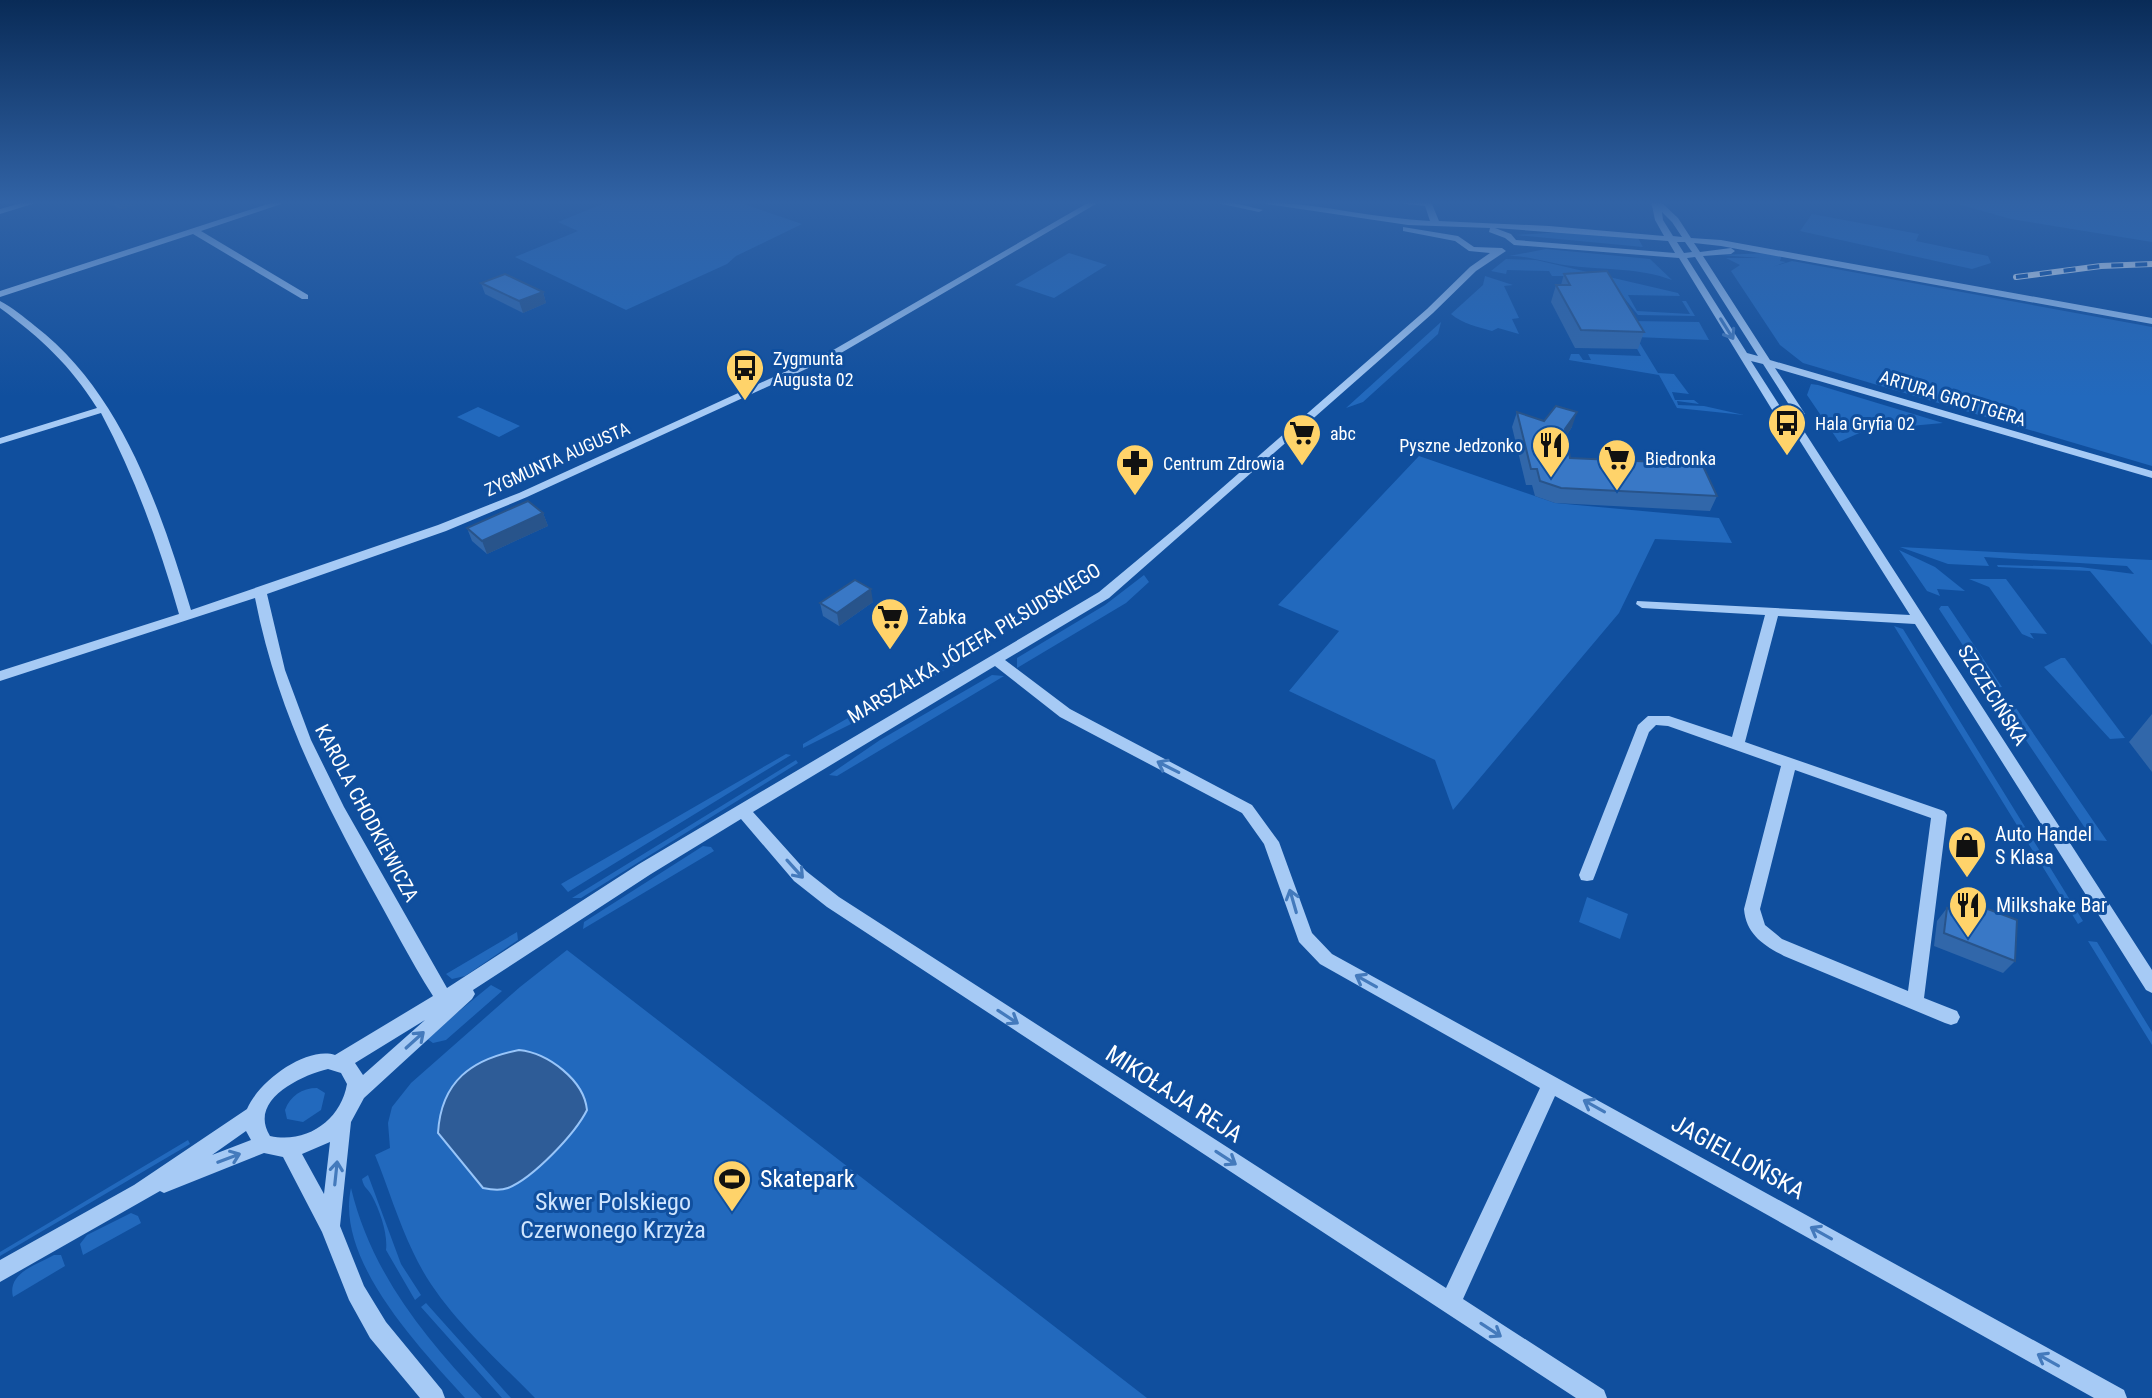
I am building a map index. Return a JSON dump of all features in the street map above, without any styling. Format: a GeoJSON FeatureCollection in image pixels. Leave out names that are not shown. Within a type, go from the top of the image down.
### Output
{"type":"FeatureCollection","features":[{"type":"Feature","properties":{"kind":"street"},"geometry":{"type":"LineString","coordinates":[[0,294],[85,266]]}},
{"type":"Feature","properties":{"kind":"street"},"geometry":{"type":"LineString","coordinates":[[253,266],[305,297]]}},
{"type":"Feature","properties":{"kind":"street","name":"ZYGMUNTA AUGUSTA"},"geometry":{"type":"LineString","coordinates":[[0,676],[187,617],[484,512],[838,351],[984,266]]}},
{"type":"Feature","properties":{"kind":"street","name":"MARSZAŁKA JÓZEFA PIŁSUDSKIEGO"},"geometry":{"type":"LineString","coordinates":[[338,1063],[493,969],[645,869],[1104,595],[1430,311],[1477,266]]}},
{"type":"Feature","properties":{"kind":"street","name":"SZCZECIŃSKA"},"geometry":{"type":"LineString","coordinates":[[1687,266],[1779,413],[1797,428],[2152,985]]}},
{"type":"Feature","properties":{"kind":"street","name":"SZCZECIŃSKA"},"geometry":{"type":"LineString","coordinates":[[1707,266],[1800,414],[1797,428]]}},
{"type":"Feature","properties":{"kind":"street"},"geometry":{"type":"LineString","coordinates":[[1854,266],[2152,321]]}},
{"type":"Feature","properties":{"kind":"street"},"geometry":{"type":"LineString","coordinates":[[0,304],[62,354],[101,410],[140,487],[187,617]]}},
{"type":"Feature","properties":{"kind":"street","name":"ARTURA GROTTGERA"},"geometry":{"type":"LineString","coordinates":[[1743,355],[2152,475]]}},
{"type":"Feature","properties":{"kind":"street"},"geometry":{"type":"LineString","coordinates":[[0,441],[101,410]]}},
{"type":"Feature","properties":{"kind":"street","name":"KAROLA CHODKIEWICZA"},"geometry":{"type":"LineString","coordinates":[[260,592],[278,673],[306,750],[444,999]]}},
{"type":"Feature","properties":{"kind":"street"},"geometry":{"type":"LineString","coordinates":[[1642,604],[1919,620]]}},
{"type":"Feature","properties":{"kind":"street"},"geometry":{"type":"LineString","coordinates":[[1737,744],[1773,611]]}},
{"type":"Feature","properties":{"kind":"street","name":"JAGIELLOŃSKA"},"geometry":{"type":"LineString","coordinates":[[995,660],[1065,713],[1237,803],[1254,816],[1271,842],[1305,937],[1319,954],[2116,1398]]}},
{"type":"Feature","properties":{"kind":"street"},"geometry":{"type":"LineString","coordinates":[[1587,875],[1648,723],[1661,719],[1939,815],[1915,1002]]}},
{"type":"Feature","properties":{"kind":"street"},"geometry":{"type":"LineString","coordinates":[[1789,763],[1752,909],[1755,925],[1768,939],[1790,951],[1951,1017]]}},
{"type":"Feature","properties":{"kind":"street","name":"MIKOŁAJA REJA"},"geometry":{"type":"LineString","coordinates":[[743,811],[817,891],[1596,1398]]}},
{"type":"Feature","properties":{"kind":"street","name":"MARSZAŁKA JÓZEFA PIŁSUDSKIEGO"},"geometry":{"type":"LineString","coordinates":[[357,1092],[493,969]]}},
{"type":"Feature","properties":{"kind":"street"},"geometry":{"type":"LineString","coordinates":[[141,1192],[264,1144],[289,1149],[308,1144],[326,1134],[342,1120],[357,1092],[353,1073],[338,1063],[316,1062],[287,1074],[262,1098],[255,1114],[254,1126],[264,1144]]}},
{"type":"Feature","properties":{"kind":"street"},"geometry":{"type":"LineString","coordinates":[[1450,1303],[1552,1083]]}},
{"type":"Feature","properties":{"kind":"street"},"geometry":{"type":"LineString","coordinates":[[0,1272],[141,1192],[255,1114]]}},
{"type":"Feature","properties":{"kind":"street"},"geometry":{"type":"LineString","coordinates":[[330,1226],[342,1120]]}},
{"type":"Feature","properties":{"kind":"street"},"geometry":{"type":"LineString","coordinates":[[289,1149],[330,1226],[356,1293],[378,1330],[434,1398]]}},
{"type":"Feature","properties":{"kind":"green space"},"geometry":{"type":"Polygon","coordinates":[[[534,266],[722,266],[626,310],[534,266]]]}},
{"type":"Feature","properties":{"kind":"green space"},"geometry":{"type":"Polygon","coordinates":[[[1047,266],[1105,266],[1054,298],[1015,285],[1047,266]]]}},
{"type":"Feature","properties":{"kind":"green space"},"geometry":{"type":"Polygon","coordinates":[[[1497,266],[1563,266],[1678,293],[1680,296],[1628,295],[1637,311],[1690,314],[1682,301],[1686,301],[1695,316],[1638,315],[1613,284],[1583,276],[1552,276],[1549,271],[1507,270],[1506,274],[1491,271],[1497,266]]]}},
{"type":"Feature","properties":{"kind":"green space"},"geometry":{"type":"Polygon","coordinates":[[[1575,266],[1658,266],[1672,280],[1635,271],[1575,266]]]}},
{"type":"Feature","properties":{"kind":"green space"},"geometry":{"type":"Polygon","coordinates":[[[1738,266],[1821,266],[2152,327],[2152,466],[1803,363],[1780,345],[1731,271],[1738,266]]]}},
{"type":"Feature","properties":{"kind":"green space"},"geometry":{"type":"Polygon","coordinates":[[[1485,276],[1513,285],[1504,286],[1519,318],[1512,319],[1519,334],[1498,328],[1492,331],[1451,314],[1483,285],[1485,276]]]}},
{"type":"Feature","properties":{"kind":"green space"},"geometry":{"type":"Polygon","coordinates":[[[1607,295],[1632,321],[1699,322],[1709,340],[1636,337],[1658,373],[1674,374],[1689,394],[1672,392],[1675,400],[1694,400],[1699,404],[1677,401],[1678,405],[1704,406],[1744,415],[1677,408],[1659,375],[1569,360],[1571,354],[1579,354],[1583,360],[1591,360],[1588,354],[1641,356],[1607,295]]]}},
{"type":"Feature","properties":{"kind":"green space"},"geometry":{"type":"Polygon","coordinates":[[[1441,322],[1438,334],[1363,402],[1346,408],[1441,322]]]}},
{"type":"Feature","properties":{"kind":"green space"},"geometry":{"type":"Polygon","coordinates":[[[1811,384],[1943,423],[1866,430],[1839,442],[1807,395],[1811,384]]]}},
{"type":"Feature","properties":{"kind":"green space"},"geometry":{"type":"Polygon","coordinates":[[[478,407],[520,426],[499,437],[457,417],[478,407]]]}},
{"type":"Feature","properties":{"kind":"green space"},"geometry":{"type":"Polygon","coordinates":[[[1419,456],[1555,503],[1719,518],[1732,543],[1655,539],[1619,613],[1453,810],[1435,760],[1289,691],[1339,631],[1278,605],[1419,456]]]}},
{"type":"Feature","properties":{"kind":"green space"},"geometry":{"type":"Polygon","coordinates":[[[1900,547],[2152,560],[2152,645],[2090,571],[1997,565],[2080,567],[2134,574],[2127,566],[1984,557],[1989,566],[1948,564],[1900,547]]]}},
{"type":"Feature","properties":{"kind":"green space"},"geometry":{"type":"Polygon","coordinates":[[[1899,550],[1935,567],[1965,591],[1937,589],[1940,596],[1927,591],[1899,550]]]}},
{"type":"Feature","properties":{"kind":"green space"},"geometry":{"type":"Polygon","coordinates":[[[1144,575],[1149,582],[1126,603],[1017,668],[1017,658],[1105,605],[1144,575]]]}},
{"type":"Feature","properties":{"kind":"green space"},"geometry":{"type":"Polygon","coordinates":[[[1969,579],[2006,579],[2047,634],[2030,633],[2034,639],[2022,634],[1989,587],[1969,579]]]}},
{"type":"Feature","properties":{"kind":"green space"},"geometry":{"type":"Polygon","coordinates":[[[1948,606],[2002,687],[1992,688],[1989,685],[1939,609],[1948,606]]]}},
{"type":"Feature","properties":{"kind":"green space"},"geometry":{"type":"Polygon","coordinates":[[[1894,626],[1903,629],[2083,921],[2078,924],[1894,626]]]}},
{"type":"Feature","properties":{"kind":"green space"},"geometry":{"type":"Polygon","coordinates":[[[2065,658],[2125,738],[2110,739],[2044,667],[2065,658]]]}},
{"type":"Feature","properties":{"kind":"green space"},"geometry":{"type":"Polygon","coordinates":[[[951,663],[954,665],[803,748],[803,744],[924,674],[951,663]]]}},
{"type":"Feature","properties":{"kind":"green space"},"geometry":{"type":"Polygon","coordinates":[[[992,675],[1004,676],[837,776],[829,775],[880,740],[992,675]]]}},
{"type":"Feature","properties":{"kind":"green space"},"geometry":{"type":"Polygon","coordinates":[[[2003,706],[2016,708],[2107,841],[2093,840],[2003,706]]]}},
{"type":"Feature","properties":{"kind":"green space"},"geometry":{"type":"Polygon","coordinates":[[[786,754],[791,755],[568,892],[561,884],[786,754]]]}},
{"type":"Feature","properties":{"kind":"green space"},"geometry":{"type":"Polygon","coordinates":[[[796,760],[798,763],[581,898],[572,898],[796,760]]]}},
{"type":"Feature","properties":{"kind":"green space"},"geometry":{"type":"Polygon","coordinates":[[[703,846],[711,847],[714,851],[583,929],[584,922],[703,846]]]}},
{"type":"Feature","properties":{"kind":"green space"},"geometry":{"type":"Polygon","coordinates":[[[1587,897],[1628,914],[1620,939],[1579,922],[1587,897]]]}},
{"type":"Feature","properties":{"kind":"green space"},"geometry":{"type":"Polygon","coordinates":[[[517,932],[518,940],[465,976],[452,979],[446,974],[517,932]]]}},
{"type":"Feature","properties":{"kind":"green space"},"geometry":{"type":"Polygon","coordinates":[[[2088,941],[2097,942],[2152,1032],[2152,1045],[2088,941]]]}},
{"type":"Feature","properties":{"kind":"green space","name":"Skwer Polskiego Czerwonego Krzyża"},"geometry":{"type":"Polygon","coordinates":[[[567,950],[1147,1398],[535,1398],[468,1330],[437,1293],[408,1240],[375,1155],[390,1148],[388,1123],[392,1107],[411,1083],[567,950]]]}},
{"type":"Feature","properties":{"kind":"green space"},"geometry":{"type":"Polygon","coordinates":[[[491,985],[502,991],[446,1040],[433,1043],[426,1038],[491,985]]]}},
{"type":"Feature","properties":{"kind":"green space"},"geometry":{"type":"Polygon","coordinates":[[[317,1088],[325,1093],[321,1110],[303,1122],[287,1119],[285,1110],[293,1097],[306,1089],[317,1088]]]}},
{"type":"Feature","properties":{"kind":"green space"},"geometry":{"type":"Polygon","coordinates":[[[188,1140],[190,1144],[0,1256],[0,1252],[188,1140]]]}},
{"type":"Feature","properties":{"kind":"green space"},"geometry":{"type":"Polygon","coordinates":[[[368,1175],[401,1264],[421,1295],[415,1300],[386,1250],[380,1215],[362,1179],[368,1175]]]}},
{"type":"Feature","properties":{"kind":"green space"},"geometry":{"type":"Polygon","coordinates":[[[351,1188],[372,1248],[402,1302],[482,1398],[465,1398],[385,1301],[368,1273],[356,1244],[349,1216],[351,1188]]]}},
{"type":"Feature","properties":{"kind":"green space"},"geometry":{"type":"Polygon","coordinates":[[[131,1213],[138,1216],[141,1223],[83,1255],[80,1244],[87,1235],[131,1213]]]}},
{"type":"Feature","properties":{"kind":"green space"},"geometry":{"type":"Polygon","coordinates":[[[54,1255],[61,1255],[65,1266],[13,1297],[14,1282],[19,1276],[54,1255]]]}},
{"type":"Feature","properties":{"kind":"green space"},"geometry":{"type":"Polygon","coordinates":[[[426,1303],[511,1398],[502,1398],[421,1307],[426,1303]]]}},
{"type":"Feature","properties":{"kind":"shaded area"},"geometry":{"type":"Polygon","coordinates":[[[519,1050],[541,1056],[563,1070],[579,1088],[587,1110],[563,1143],[529,1175],[505,1189],[483,1188],[438,1133],[440,1115],[445,1099],[462,1075],[487,1059],[519,1050]]]}},
{"type":"Feature","properties":{"kind":"building"},"geometry":{"type":"Polygon","coordinates":[[[1607,271],[1644,332],[1581,330],[1556,285],[1570,285],[1564,274],[1607,271]]]}},
{"type":"Feature","properties":{"kind":"building"},"geometry":{"type":"Polygon","coordinates":[[[505,274],[543,292],[519,301],[481,283],[505,274]]]}},
{"type":"Feature","properties":{"kind":"building"},"geometry":{"type":"Polygon","coordinates":[[[1556,406],[1577,412],[1565,429],[1570,458],[1702,464],[1717,496],[1561,488],[1540,481],[1537,469],[1531,469],[1517,412],[1544,421],[1556,406]]]}},
{"type":"Feature","properties":{"kind":"building"},"geometry":{"type":"Polygon","coordinates":[[[528,501],[543,513],[482,541],[467,528],[528,501]]]}},
{"type":"Feature","properties":{"kind":"building"},"geometry":{"type":"Polygon","coordinates":[[[855,580],[871,589],[837,613],[820,603],[855,580]]]}},
{"type":"Feature","properties":{"kind":"building"},"geometry":{"type":"Polygon","coordinates":[[[1969,902],[2017,920],[2015,961],[1944,933],[1947,908],[1968,916],[1969,902]]]}},
{"type":"Feature","properties":{"kind":"railway"},"geometry":{"type":"LineString","coordinates":[[2016,277],[2099,266]]}},
{"type":"Feature","properties":{"kind":"place","name":"Zygmunta Augusta 02"},"geometry":{"type":"Point","coordinates":[745,402]}},
{"type":"Feature","properties":{"kind":"place","name":"Hala Gryfia 02"},"geometry":{"type":"Point","coordinates":[1787,457]}},
{"type":"Feature","properties":{"kind":"place","name":"abc"},"geometry":{"type":"Point","coordinates":[1302,467]}},
{"type":"Feature","properties":{"kind":"place","name":"Pyszne Jedzonko"},"geometry":{"type":"Point","coordinates":[1551,479]}},
{"type":"Feature","properties":{"kind":"place","name":"Biedronka"},"geometry":{"type":"Point","coordinates":[1617,492]}},
{"type":"Feature","properties":{"kind":"place","name":"Centrum Zdrowia"},"geometry":{"type":"Point","coordinates":[1135,497]}},
{"type":"Feature","properties":{"kind":"place","name":"Żabka"},"geometry":{"type":"Point","coordinates":[890,651]}},
{"type":"Feature","properties":{"kind":"place","name":"Auto Handel S Klasa"},"geometry":{"type":"Point","coordinates":[1967,879]}},
{"type":"Feature","properties":{"kind":"place","name":"Milkshake Bar"},"geometry":{"type":"Point","coordinates":[1968,939]}},
{"type":"Feature","properties":{"kind":"place","name":"Skatepark"},"geometry":{"type":"Point","coordinates":[732,1213]}}]}
